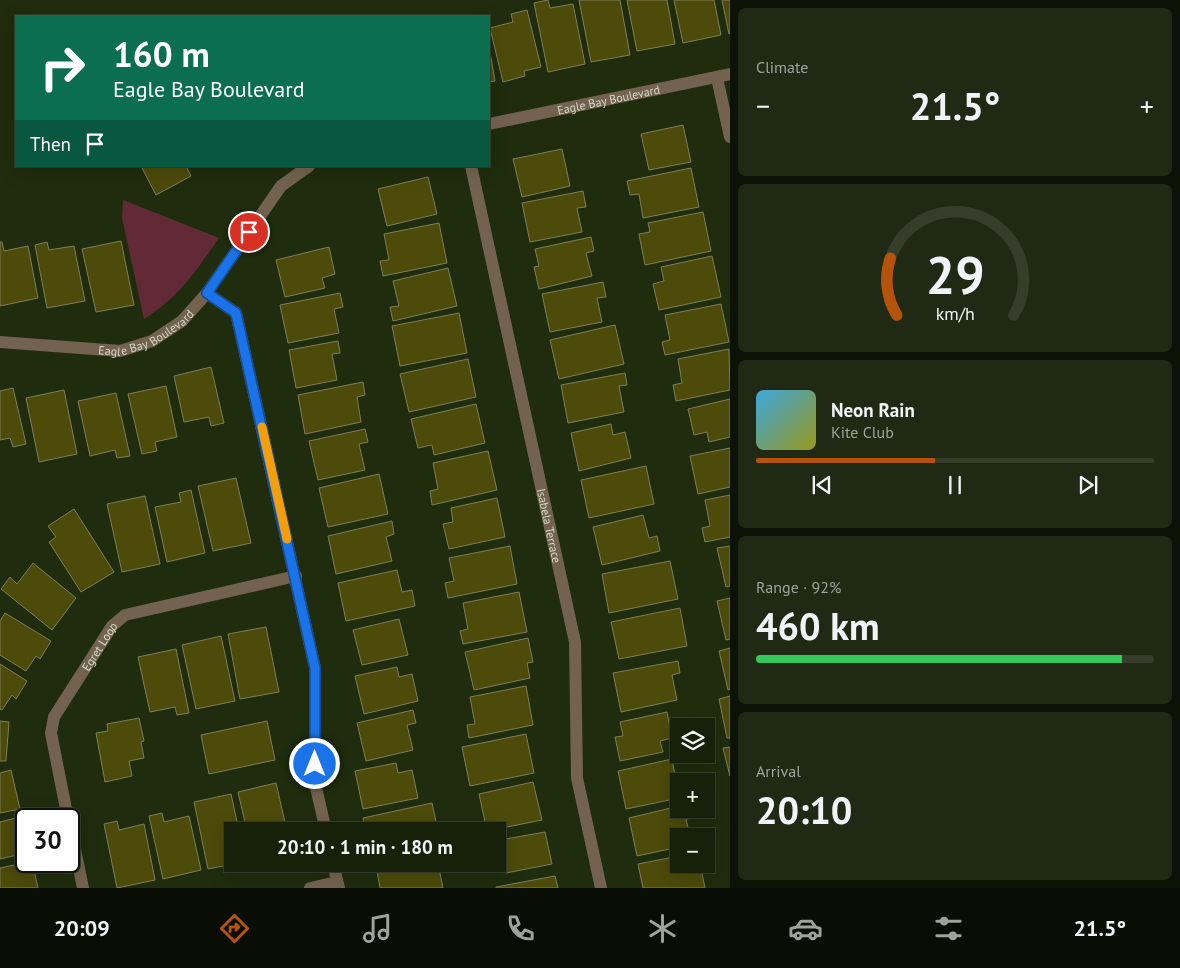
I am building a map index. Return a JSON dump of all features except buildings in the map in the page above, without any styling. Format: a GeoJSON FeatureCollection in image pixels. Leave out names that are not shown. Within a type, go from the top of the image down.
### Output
{"type":"FeatureCollection","features":[{"type":"Feature","properties":{"kind":"street","name":"Eagle Bay Boulevard"},"geometry":{"type":"LineString","coordinates":[[490,124],[730,74]]}},
{"type":"Feature","properties":{"kind":"street"},"geometry":{"type":"LineString","coordinates":[[716,78],[730,137]]}},
{"type":"Feature","properties":{"kind":"street","name":"Eagle Bay Boulevard"},"geometry":{"type":"LineString","coordinates":[[0,342],[120,351],[152,341],[182,321],[207,293],[281,186],[308,167]]}},
{"type":"Feature","properties":{"kind":"street","name":"Isabela Terrace"},"geometry":{"type":"LineString","coordinates":[[471,167],[575,642],[577,778],[601,888]]}},
{"type":"Feature","properties":{"kind":"street"},"geometry":{"type":"LineString","coordinates":[[207,293],[236,313],[296,576],[315,668],[315,783],[324,822]]}},
{"type":"Feature","properties":{"kind":"street","name":"Egret Loop"},"geometry":{"type":"LineString","coordinates":[[66,808],[51,734],[54,718],[112,626],[125,615],[296,576]]}},
{"type":"Feature","properties":{"kind":"street"},"geometry":{"type":"LineString","coordinates":[[310,888],[338,885],[335,872]]}},
{"type":"Feature","properties":{"kind":"street","name":"Egret Loop"},"geometry":{"type":"LineString","coordinates":[[80,873],[83,888]]}},
{"type":"Feature","properties":{"kind":"shaded area"},"geometry":{"type":"Polygon","coordinates":[[[123,200],[219,238],[186,283],[167,302],[144,319],[122,218],[123,200]]]}},
{"type":"Feature","properties":{"kind":"slow traffic"},"geometry":{"type":"LineString","coordinates":[[262,427],[287,539]]}},
{"type":"Feature","properties":{"kind":"route"},"geometry":{"type":"LineString","coordinates":[[249,232],[207,293],[236,313],[315,668],[315,764]]}}]}
